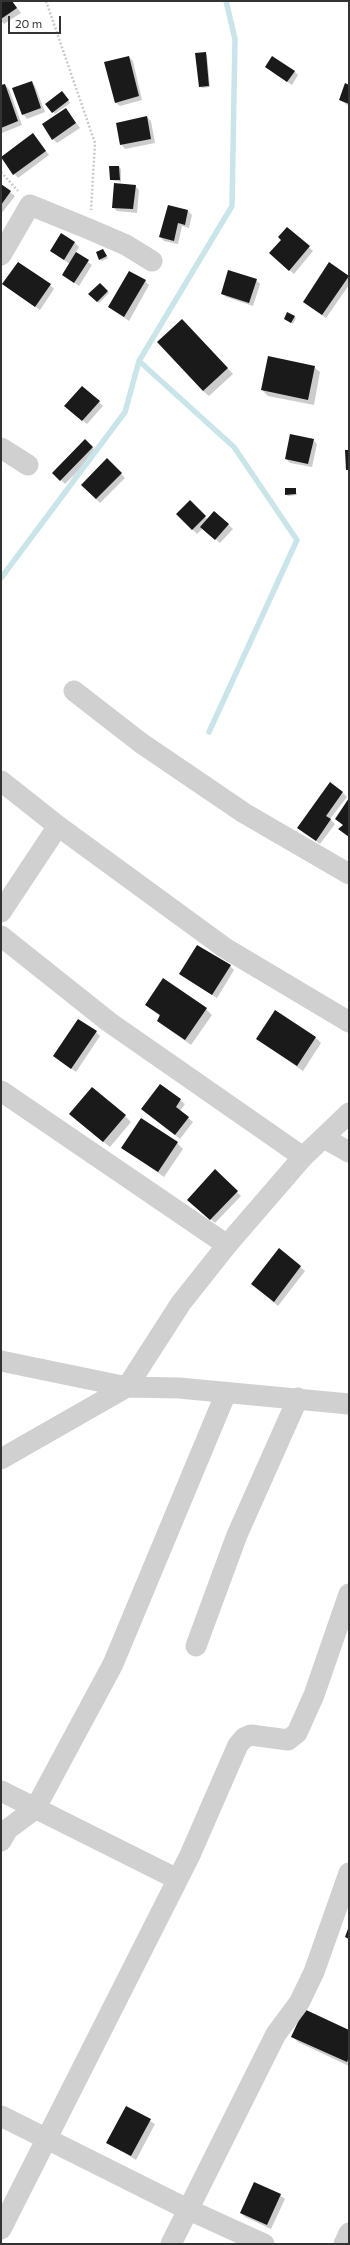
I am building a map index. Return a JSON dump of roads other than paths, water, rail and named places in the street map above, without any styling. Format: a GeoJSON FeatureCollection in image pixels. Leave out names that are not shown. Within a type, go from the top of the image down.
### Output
{"type":"FeatureCollection","features":[{"type":"Feature","properties":{"kind":"street"},"geometry":{"type":"LineString","coordinates":[[1,255],[30,205],[89,229],[126,246],[152,261]]}},
{"type":"Feature","properties":{"kind":"street"},"geometry":{"type":"LineString","coordinates":[[1,448],[28,465]]}},
{"type":"Feature","properties":{"kind":"street"},"geometry":{"type":"LineString","coordinates":[[74,691],[141,743],[244,813],[349,874]]}},
{"type":"Feature","properties":{"kind":"street"},"geometry":{"type":"LineString","coordinates":[[1,781],[58,826],[225,948],[349,1022]]}},
{"type":"Feature","properties":{"kind":"street"},"geometry":{"type":"LineString","coordinates":[[1,912],[58,826]]}},
{"type":"Feature","properties":{"kind":"street"},"geometry":{"type":"LineString","coordinates":[[1,936],[109,1022],[303,1157]]}},
{"type":"Feature","properties":{"kind":"street"},"geometry":{"type":"LineString","coordinates":[[1,1090],[227,1245]]}},
{"type":"Feature","properties":{"kind":"street"},"geometry":{"type":"LineString","coordinates":[[1,1459],[127,1387],[181,1303],[227,1245],[303,1157],[349,1113]]}},
{"type":"Feature","properties":{"kind":"street"},"geometry":{"type":"LineString","coordinates":[[324,1138],[349,1152]]}},
{"type":"Feature","properties":{"kind":"street"},"geometry":{"type":"LineString","coordinates":[[1,1361],[127,1387],[179,1388],[349,1404]]}},
{"type":"Feature","properties":{"kind":"street"},"geometry":{"type":"LineString","coordinates":[[1,1841],[8,1829],[35,1809],[113,1664],[226,1393]]}},
{"type":"Feature","properties":{"kind":"street"},"geometry":{"type":"LineString","coordinates":[[196,1646],[237,1535],[298,1398]]}},
{"type":"Feature","properties":{"kind":"street"},"geometry":{"type":"LineString","coordinates":[[1,2228],[177,1879],[238,1745],[244,1738],[251,1735],[288,1740],[296,1733],[343,1627],[349,1594]]}},
{"type":"Feature","properties":{"kind":"street"},"geometry":{"type":"LineString","coordinates":[[1,1791],[177,1879]]}},
{"type":"Feature","properties":{"kind":"street"},"geometry":{"type":"LineString","coordinates":[[171,2244],[187,2209],[276,2034],[299,2003],[314,1972],[349,1873]]}},
{"type":"Feature","properties":{"kind":"street"},"geometry":{"type":"LineString","coordinates":[[1,2116],[46,2137],[187,2209],[264,2244]]}},
{"type":"Feature","properties":{"kind":"street"},"geometry":{"type":"LineString","coordinates":[[344,2244],[349,2233]]}},
{"type":"Feature","properties":{"kind":"waterway"},"geometry":{"type":"LineString","coordinates":[[1,578],[125,412],[139,361],[232,206],[235,39],[226,1]]}},
{"type":"Feature","properties":{"kind":"waterway"},"geometry":{"type":"LineString","coordinates":[[139,361],[234,447],[297,540],[209,732]]}}]}
